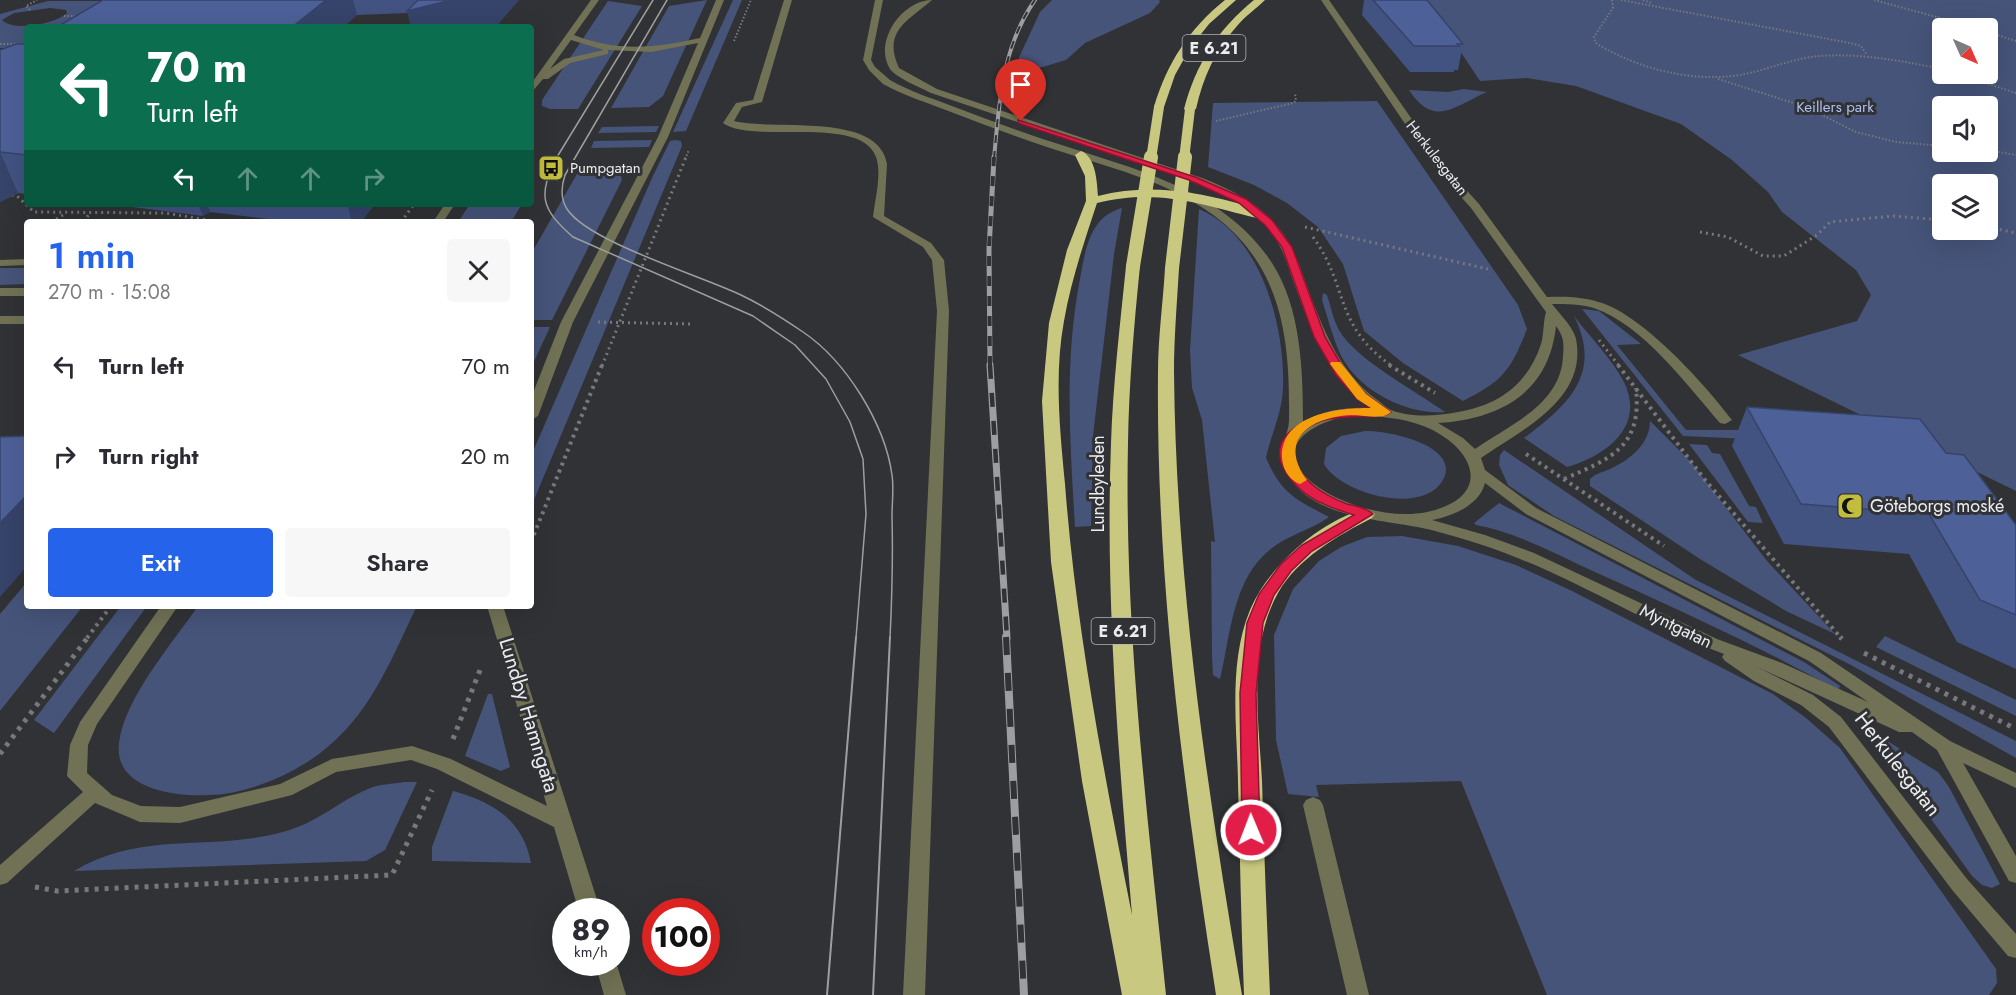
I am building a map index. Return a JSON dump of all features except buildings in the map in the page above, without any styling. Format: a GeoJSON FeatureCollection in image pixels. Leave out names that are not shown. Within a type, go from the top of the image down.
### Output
{"type":"FeatureCollection","features":[{"type":"Feature","properties":{"kind":"highway","name":"Lundbyleden"},"geometry":{"type":"LineString","coordinates":[[1153,995],[1125,687],[1119,470],[1123,359],[1133,266],[1159,107],[1166,82],[1188,40],[1232,0]]}},
{"type":"Feature","properties":{"kind":"highway","name":"E 6.21"},"geometry":{"type":"LineString","coordinates":[[1229,995],[1183,682],[1170,490],[1166,371],[1172,268],[1194,88],[1204,62],[1232,23],[1260,0]]}},
{"type":"Feature","properties":{"kind":"highway"},"geometry":{"type":"LineString","coordinates":[[1081,155],[1091,176],[1092,201],[1074,250],[1056,323],[1050,401],[1061,562],[1094,781],[1135,995]]}},
{"type":"Feature","properties":{"kind":"highway"},"geometry":{"type":"LineString","coordinates":[[1092,201],[1135,191],[1186,195],[1215,200],[1257,214]]}},
{"type":"Feature","properties":{"kind":"highway"},"geometry":{"type":"LineString","coordinates":[[1257,995],[1248,693],[1255,623],[1267,594],[1286,567],[1307,548],[1366,514]]}},
{"type":"Feature","properties":{"kind":"street"},"geometry":{"type":"LineString","coordinates":[[534,86],[595,0]]}},
{"type":"Feature","properties":{"kind":"street"},"geometry":{"type":"LineString","coordinates":[[534,408],[567,322],[663,136],[720,0]]}},
{"type":"Feature","properties":{"kind":"street"},"geometry":{"type":"LineString","coordinates":[[788,0],[758,102],[739,105],[728,123],[749,128],[806,127],[851,135],[871,143],[880,155],[882,176],[878,217],[927,245],[938,260],[943,311],[914,995]]}},
{"type":"Feature","properties":{"kind":"street"},"geometry":{"type":"LineString","coordinates":[[879,0],[867,60],[870,67],[888,83],[1186,195],[1212,208],[1245,235],[1268,266],[1291,339],[1296,432]]}},
{"type":"Feature","properties":{"kind":"street"},"geometry":{"type":"LineString","coordinates":[[928,0],[898,22],[891,34],[891,63],[896,70],[916,83],[1192,178],[1243,201],[1269,222],[1287,247],[1320,337],[1340,372],[1361,397],[1385,412]]}},
{"type":"Feature","properties":{"kind":"street","name":"Herkulesgatan"},"geometry":{"type":"LineString","coordinates":[[1325,0],[1439,166],[1475,206],[1545,301],[1551,314],[1570,337],[1571,355],[1567,378],[1552,403],[1474,456]]}},
{"type":"Feature","properties":{"kind":"street"},"geometry":{"type":"LineString","coordinates":[[569,36],[611,51]]}},
{"type":"Feature","properties":{"kind":"street"},"geometry":{"type":"LineString","coordinates":[[534,86],[567,61],[611,51],[659,49],[702,40]]}},
{"type":"Feature","properties":{"kind":"street"},"geometry":{"type":"LineString","coordinates":[[534,69],[546,69]]}},
{"type":"Feature","properties":{"kind":"street"},"geometry":{"type":"LineString","coordinates":[[0,263],[24,262]]}},
{"type":"Feature","properties":{"kind":"street"},"geometry":{"type":"LineString","coordinates":[[0,292],[24,292]]}},
{"type":"Feature","properties":{"kind":"street"},"geometry":{"type":"LineString","coordinates":[[1545,301],[1577,301],[1611,311],[1665,353],[1725,420]]}},
{"type":"Feature","properties":{"kind":"street"},"geometry":{"type":"LineString","coordinates":[[1417,419],[1471,417],[1514,396],[1526,384],[1543,360],[1551,335],[1551,314]]}},
{"type":"Feature","properties":{"kind":"street"},"geometry":{"type":"LineString","coordinates":[[0,320],[24,320]]}},
{"type":"Feature","properties":{"kind":"street"},"geometry":{"type":"LineString","coordinates":[[1349,411],[1385,412],[1417,419],[1441,429],[1460,441],[1474,456],[1481,473],[1479,487],[1469,500],[1454,510],[1432,516],[1406,518],[1366,514],[1332,503],[1306,487],[1290,467],[1287,448],[1296,432],[1318,418],[1349,411]]}},
{"type":"Feature","properties":{"kind":"street","name":"Myntgatan"},"geometry":{"type":"LineString","coordinates":[[1481,473],[1531,511],[1815,657],[1943,744]]}},
{"type":"Feature","properties":{"kind":"street","name":"Myntgatan"},"geometry":{"type":"LineString","coordinates":[[1406,518],[1479,538],[1528,556],[1711,643],[1776,667],[1943,744],[2016,781]]}},
{"type":"Feature","properties":{"kind":"street"},"geometry":{"type":"LineString","coordinates":[[0,877],[95,792],[77,776],[79,745],[89,722],[168,609]]}},
{"type":"Feature","properties":{"kind":"street","name":"Lundby Hamngata"},"geometry":{"type":"LineString","coordinates":[[496,609],[586,898]]}},
{"type":"Feature","properties":{"kind":"street","name":"Herkulesgatan"},"geometry":{"type":"LineString","coordinates":[[1711,643],[1760,677],[1807,700],[1835,722],[1960,885],[2016,949]]}},
{"type":"Feature","properties":{"kind":"street"},"geometry":{"type":"LineString","coordinates":[[1943,744],[2016,876]]}},
{"type":"Feature","properties":{"kind":"street","name":"Lundby Hamngata"},"geometry":{"type":"LineString","coordinates":[[95,792],[105,800],[140,814],[180,815],[285,790],[332,766],[412,753],[444,764],[564,823]]}},
{"type":"Feature","properties":{"kind":"street"},"geometry":{"type":"LineString","coordinates":[[1313,805],[1358,995]]}},
{"type":"Feature","properties":{"kind":"street"},"geometry":{"type":"LineString","coordinates":[[610,976],[615,995]]}},
{"type":"Feature","properties":{"kind":"path"},"geometry":{"type":"LineString","coordinates":[[30,10],[26,6],[38,0]]}},
{"type":"Feature","properties":{"kind":"path"},"geometry":{"type":"LineString","coordinates":[[733,43],[751,0]]}},
{"type":"Feature","properties":{"kind":"path"},"geometry":{"type":"LineString","coordinates":[[1612,0],[1613,8],[1594,37],[1596,43],[1606,51],[1659,68],[1714,77],[1806,107],[1856,132],[1896,142],[1932,145]]}},
{"type":"Feature","properties":{"kind":"path"},"geometry":{"type":"LineString","coordinates":[[1622,0],[1861,46],[1868,56]]}},
{"type":"Feature","properties":{"kind":"path"},"geometry":{"type":"LineString","coordinates":[[1643,0],[1664,7]]}},
{"type":"Feature","properties":{"kind":"path"},"geometry":{"type":"LineString","coordinates":[[1874,0],[1940,18]]}},
{"type":"Feature","properties":{"kind":"path"},"geometry":{"type":"LineString","coordinates":[[64,16],[84,16]]}},
{"type":"Feature","properties":{"kind":"path"},"geometry":{"type":"LineString","coordinates":[[1998,35],[2016,41]]}},
{"type":"Feature","properties":{"kind":"path"},"geometry":{"type":"LineString","coordinates":[[0,44],[24,44]]}},
{"type":"Feature","properties":{"kind":"path"},"geometry":{"type":"LineString","coordinates":[[1714,77],[1736,76],[1818,56],[1868,56],[1932,67]]}},
{"type":"Feature","properties":{"kind":"path"},"geometry":{"type":"LineString","coordinates":[[1989,84],[2016,93]]}},
{"type":"Feature","properties":{"kind":"path"},"geometry":{"type":"LineString","coordinates":[[534,535],[690,147]]}},
{"type":"Feature","properties":{"kind":"path"},"geometry":{"type":"LineString","coordinates":[[1998,152],[2016,155]]}},
{"type":"Feature","properties":{"kind":"path"},"geometry":{"type":"LineString","coordinates":[[0,192],[17,196],[24,203]]}},
{"type":"Feature","properties":{"kind":"path"},"geometry":{"type":"LineString","coordinates":[[29,207],[34,212],[165,213],[202,219]]}},
{"type":"Feature","properties":{"kind":"path"},"geometry":{"type":"LineString","coordinates":[[56,219],[64,214]]}},
{"type":"Feature","properties":{"kind":"path"},"geometry":{"type":"LineString","coordinates":[[86,219],[89,214]]}},
{"type":"Feature","properties":{"kind":"path"},"geometry":{"type":"LineString","coordinates":[[1700,232],[1728,237],[1763,256],[1784,256],[1817,235],[1830,222],[1893,216],[1932,219]]}},
{"type":"Feature","properties":{"kind":"path"},"geometry":{"type":"LineString","coordinates":[[1471,417],[1369,348],[1355,332],[1334,273],[1317,242],[1303,226],[1503,273],[1524,273]]}},
{"type":"Feature","properties":{"kind":"path"},"geometry":{"type":"LineString","coordinates":[[1998,229],[2016,233]]}},
{"type":"Feature","properties":{"kind":"path"},"geometry":{"type":"LineString","coordinates":[[649,322],[691,324]]}},
{"type":"Feature","properties":{"kind":"path"},"geometry":{"type":"LineString","coordinates":[[1564,479],[1618,453],[1631,439],[1638,423],[1640,408],[1635,385],[1705,480],[1847,644],[1826,634]]}},
{"type":"Feature","properties":{"kind":"path"},"geometry":{"type":"LineString","coordinates":[[1499,437],[1671,550]]}},
{"type":"Feature","properties":{"kind":"path"},"geometry":{"type":"LineString","coordinates":[[0,754],[109,609]]}},
{"type":"Feature","properties":{"kind":"path"},"geometry":{"type":"LineString","coordinates":[[1857,649],[2016,729]]}},
{"type":"Feature","properties":{"kind":"path"},"geometry":{"type":"LineString","coordinates":[[23,885],[57,891],[392,875]]}},
{"type":"Feature","properties":{"kind":"green space"},"geometry":{"type":"Polygon","coordinates":[[[707,0],[663,96],[649,107],[611,108],[669,6],[707,0]]]}},
{"type":"Feature","properties":{"kind":"green space"},"geometry":{"type":"Polygon","coordinates":[[[733,0],[742,0],[686,131],[673,132],[733,0]]]}},
{"type":"Feature","properties":{"kind":"green space"},"geometry":{"type":"Polygon","coordinates":[[[1052,0],[1159,0],[1160,2],[1150,13],[1085,43],[1066,60],[1036,69],[1016,64],[1040,12],[1052,0]]]}},
{"type":"Feature","properties":{"kind":"green space","name":"Keillers park"},"geometry":{"type":"Polygon","coordinates":[[[1371,0],[2016,0],[2016,491],[1738,355],[1857,321],[1871,295],[1856,270],[1782,212],[1768,192],[1732,160],[1681,124],[1576,86],[1527,78],[1480,81],[1436,15],[1371,0]]]}},
{"type":"Feature","properties":{"kind":"green space"},"geometry":{"type":"Polygon","coordinates":[[[48,1],[117,1],[95,24],[39,24],[61,17],[67,13],[66,10],[50,8],[14,13],[2,20],[8,24],[24,26],[24,48],[0,48],[0,14],[48,1]]]}},
{"type":"Feature","properties":{"kind":"green space"},"geometry":{"type":"Polygon","coordinates":[[[608,1],[642,6],[578,109],[550,109],[542,106],[542,100],[608,1]]]}},
{"type":"Feature","properties":{"kind":"green space"},"geometry":{"type":"Polygon","coordinates":[[[1464,89],[1487,92],[1454,108],[1436,111],[1418,102],[1409,90],[1448,92],[1464,89]]]}},
{"type":"Feature","properties":{"kind":"green space"},"geometry":{"type":"Polygon","coordinates":[[[1377,101],[1518,305],[1527,329],[1516,355],[1504,373],[1488,387],[1463,401],[1403,363],[1364,331],[1343,264],[1318,227],[1287,203],[1254,185],[1208,167],[1213,103],[1377,101]]]}},
{"type":"Feature","properties":{"kind":"green space"},"geometry":{"type":"Polygon","coordinates":[[[659,126],[656,132],[598,133],[602,127],[659,126]]]}},
{"type":"Feature","properties":{"kind":"green space"},"geometry":{"type":"Polygon","coordinates":[[[652,140],[649,147],[591,148],[594,141],[652,140]]]}},
{"type":"Feature","properties":{"kind":"green space"},"geometry":{"type":"Polygon","coordinates":[[[670,141],[681,141],[682,146],[534,500],[534,449],[670,141]]]}},
{"type":"Feature","properties":{"kind":"green space"},"geometry":{"type":"Polygon","coordinates":[[[598,166],[619,170],[622,180],[552,320],[534,320],[534,249],[581,167],[598,166]]]}},
{"type":"Feature","properties":{"kind":"green space"},"geometry":{"type":"Polygon","coordinates":[[[468,207],[520,207],[513,219],[460,219],[468,207]]]}},
{"type":"Feature","properties":{"kind":"green space"},"geometry":{"type":"Polygon","coordinates":[[[1122,208],[1114,254],[1093,436],[1091,526],[1075,527],[1071,464],[1070,371],[1075,310],[1085,255],[1093,232],[1104,217],[1122,208]]]}},
{"type":"Feature","properties":{"kind":"green space"},"geometry":{"type":"Polygon","coordinates":[[[1199,209],[1220,222],[1239,239],[1265,285],[1274,310],[1283,362],[1283,386],[1279,413],[1266,458],[1284,488],[1298,500],[1329,517],[1272,548],[1254,567],[1239,596],[1220,679],[1213,675],[1212,657],[1211,541],[1215,542],[1202,420],[1192,388],[1190,350],[1199,209]]]}},
{"type":"Feature","properties":{"kind":"green space"},"geometry":{"type":"Polygon","coordinates":[[[0,268],[24,268],[24,284],[0,285],[0,268]]]}},
{"type":"Feature","properties":{"kind":"green space"},"geometry":{"type":"Polygon","coordinates":[[[1323,293],[1327,295],[1339,330],[1358,352],[1445,412],[1430,412],[1398,404],[1382,397],[1356,376],[1338,349],[1322,300],[1323,293]]]}},
{"type":"Feature","properties":{"kind":"green space"},"geometry":{"type":"Polygon","coordinates":[[[1582,309],[1599,311],[1641,344],[1617,345],[1686,430],[1738,430],[1750,439],[1683,436],[1582,309]]]}},
{"type":"Feature","properties":{"kind":"green space"},"geometry":{"type":"Polygon","coordinates":[[[1574,316],[1619,373],[1629,398],[1630,413],[1626,426],[1608,447],[1567,467],[1524,438],[1567,400],[1583,371],[1585,355],[1582,337],[1574,316]]]}},
{"type":"Feature","properties":{"kind":"green space"},"geometry":{"type":"Polygon","coordinates":[[[534,327],[550,327],[534,362],[534,327]]]}},
{"type":"Feature","properties":{"kind":"green space"},"geometry":{"type":"Polygon","coordinates":[[[1650,421],[1691,462],[1767,561],[1835,634],[1786,611],[1700,559],[1590,486],[1592,477],[1619,464],[1638,449],[1647,436],[1650,421]]]}},
{"type":"Feature","properties":{"kind":"green space"},"geometry":{"type":"Polygon","coordinates":[[[1365,431],[1404,437],[1432,449],[1442,457],[1446,468],[1443,480],[1433,491],[1418,497],[1401,499],[1364,492],[1347,484],[1333,475],[1324,464],[1326,448],[1341,436],[1365,431]]]}},
{"type":"Feature","properties":{"kind":"green space"},"geometry":{"type":"Polygon","coordinates":[[[1689,444],[1707,445],[1712,453],[1720,454],[1749,506],[1756,507],[1763,523],[1748,522],[1689,444]]]}},
{"type":"Feature","properties":{"kind":"green space"},"geometry":{"type":"Polygon","coordinates":[[[1504,450],[1696,580],[2016,741],[2016,758],[1851,665],[1554,516],[1508,485],[1499,465],[1500,455],[1504,450]]]}},
{"type":"Feature","properties":{"kind":"green space"},"geometry":{"type":"Polygon","coordinates":[[[1499,503],[1804,662],[1840,686],[1838,690],[1718,629],[1522,538],[1474,523],[1499,503]]]}},
{"type":"Feature","properties":{"kind":"green space"},"geometry":{"type":"Polygon","coordinates":[[[1402,536],[1458,546],[1516,565],[1570,590],[1773,694],[1806,718],[1840,748],[1996,969],[1997,983],[1989,995],[1547,995],[1461,781],[1316,785],[1319,797],[1288,794],[1276,740],[1274,635],[1293,589],[1319,561],[1341,547],[1367,537],[1402,536]]]}},
{"type":"Feature","properties":{"kind":"green space"},"geometry":{"type":"Polygon","coordinates":[[[24,586],[24,609],[81,609],[0,711],[0,614],[24,586]]]}},
{"type":"Feature","properties":{"kind":"green space"},"geometry":{"type":"Polygon","coordinates":[[[119,609],[145,609],[54,733],[34,720],[119,609]]]}},
{"type":"Feature","properties":{"kind":"green space"},"geometry":{"type":"Polygon","coordinates":[[[196,609],[416,609],[381,680],[346,730],[321,752],[298,767],[273,780],[235,792],[201,795],[161,791],[129,775],[120,761],[119,743],[123,725],[140,689],[196,609]]]}},
{"type":"Feature","properties":{"kind":"green space"},"geometry":{"type":"Polygon","coordinates":[[[1885,636],[2016,700],[2016,716],[1876,647],[1885,636]]]}},
{"type":"Feature","properties":{"kind":"green space"},"geometry":{"type":"Polygon","coordinates":[[[488,694],[492,694],[510,767],[501,771],[465,756],[488,694]]]}},
{"type":"Feature","properties":{"kind":"green space"},"geometry":{"type":"Polygon","coordinates":[[[1870,734],[1876,734],[1938,772],[1949,787],[2000,884],[1992,888],[1982,885],[1972,876],[1870,734]]]}},
{"type":"Feature","properties":{"kind":"green space"},"geometry":{"type":"Polygon","coordinates":[[[404,782],[417,782],[385,850],[366,861],[74,871],[100,858],[125,850],[256,838],[283,832],[307,823],[368,789],[404,782]]]}},
{"type":"Feature","properties":{"kind":"green space"},"geometry":{"type":"Polygon","coordinates":[[[453,791],[481,801],[504,815],[521,835],[531,863],[432,861],[432,847],[453,791]]]}},
{"type":"Feature","properties":{"kind":"tram line"},"geometry":{"type":"LineString","coordinates":[[653,0],[557,157],[545,191],[548,209],[573,237],[753,316],[795,345],[826,379],[850,422],[863,459],[866,514],[856,638]]}},
{"type":"Feature","properties":{"kind":"tram line"},"geometry":{"type":"LineString","coordinates":[[667,0],[565,175],[562,188],[563,201],[567,209],[579,221],[598,234],[621,246],[741,295],[773,312],[819,344],[848,377],[861,395],[881,435],[892,475],[890,638]]}},
{"type":"Feature","properties":{"kind":"tram line"},"geometry":{"type":"LineString","coordinates":[[827,995],[856,637]]}},
{"type":"Feature","properties":{"kind":"tram line"},"geometry":{"type":"LineString","coordinates":[[873,995],[890,637]]}},
{"type":"Feature","properties":{"kind":"railway"},"geometry":{"type":"LineString","coordinates":[[994,159],[1000,96],[1009,56],[1015,37],[1035,0]]}},
{"type":"Feature","properties":{"kind":"railway"},"geometry":{"type":"LineString","coordinates":[[990,366],[989,249],[994,157]]}},
{"type":"Feature","properties":{"kind":"railway"},"geometry":{"type":"LineString","coordinates":[[990,365],[1007,638]]}},
{"type":"Feature","properties":{"kind":"railway"},"geometry":{"type":"LineString","coordinates":[[1006,637],[1024,995]]}},
{"type":"Feature","properties":{"kind":"slow traffic"},"geometry":{"type":"LineString","coordinates":[[1300,480],[1290,467],[1287,448],[1296,432],[1318,418],[1349,411],[1385,412],[1361,397],[1336,364]]}},
{"type":"Feature","properties":{"kind":"place","name":"Pumpgatan"},"geometry":{"type":"Point","coordinates":[551,168]}},
{"type":"Feature","properties":{"kind":"place","name":"Göteborgs moské"},"geometry":{"type":"Point","coordinates":[1850,506]}},
{"type":"Feature","properties":{"kind":"route"},"geometry":{"type":"LineString","coordinates":[[1021,121],[1192,178],[1243,201],[1269,222],[1287,247],[1320,337],[1340,372],[1361,397],[1385,412],[1349,411],[1318,418],[1296,432],[1287,448],[1290,467],[1306,487],[1332,503],[1366,514],[1307,548],[1286,567],[1267,594],[1255,623],[1248,693],[1251,830]]}}]}
